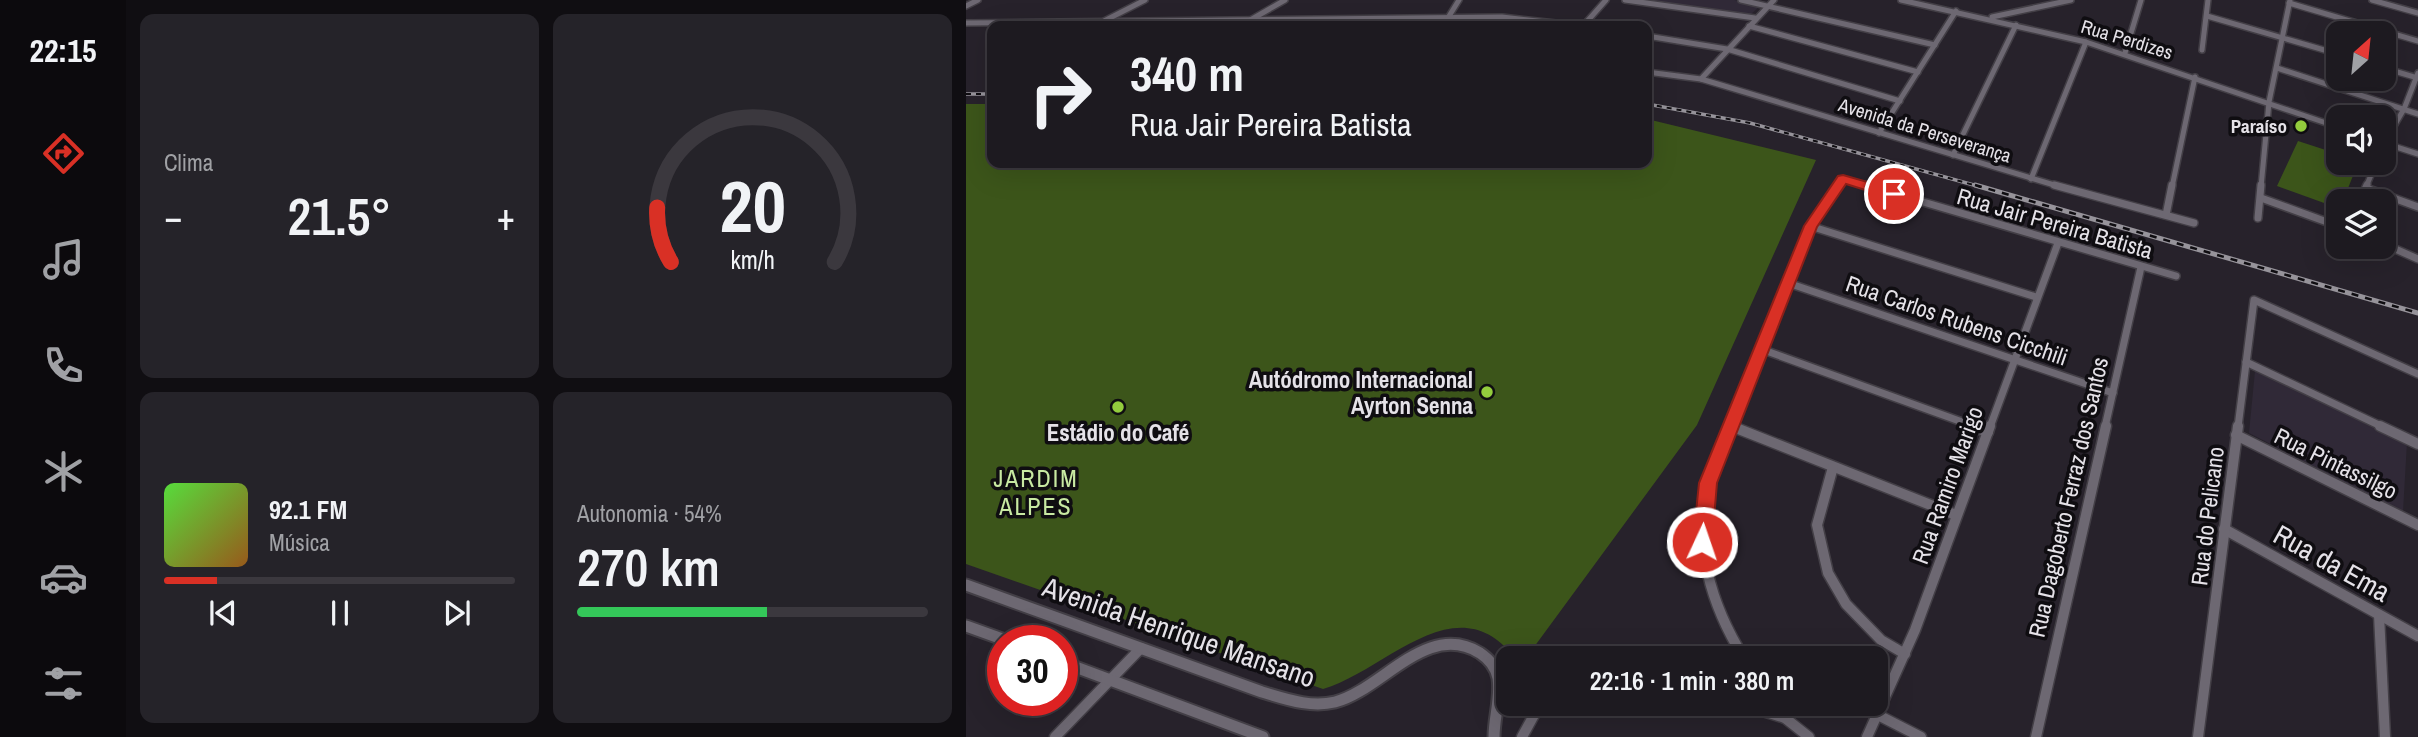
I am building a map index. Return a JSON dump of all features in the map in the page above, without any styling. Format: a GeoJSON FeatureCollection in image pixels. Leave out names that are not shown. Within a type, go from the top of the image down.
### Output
{"type":"FeatureCollection","features":[{"type":"Feature","properties":{"kind":"street"},"geometry":{"type":"LineString","coordinates":[[966,6],[978,0]]}},
{"type":"Feature","properties":{"kind":"street"},"geometry":{"type":"LineString","coordinates":[[1105,21],[1145,0]]}},
{"type":"Feature","properties":{"kind":"street"},"geometry":{"type":"LineString","coordinates":[[1249,21],[1285,0]]}},
{"type":"Feature","properties":{"kind":"street"},"geometry":{"type":"LineString","coordinates":[[1447,21],[1459,0]]}},
{"type":"Feature","properties":{"kind":"street"},"geometry":{"type":"LineString","coordinates":[[1587,21],[1606,0]]}},
{"type":"Feature","properties":{"kind":"street"},"geometry":{"type":"LineString","coordinates":[[1625,0],[1755,18]]}},
{"type":"Feature","properties":{"kind":"street"},"geometry":{"type":"LineString","coordinates":[[1741,0],[1935,45]]}},
{"type":"Feature","properties":{"kind":"street"},"geometry":{"type":"LineString","coordinates":[[1701,79],[1774,0]]}},
{"type":"Feature","properties":{"kind":"street","name":"Rua Perdizes"},"geometry":{"type":"LineString","coordinates":[[1900,0],[1915,1],[2086,41],[2326,123]]}},
{"type":"Feature","properties":{"kind":"street"},"geometry":{"type":"LineString","coordinates":[[1988,18],[2071,0]]}},
{"type":"Feature","properties":{"kind":"street"},"geometry":{"type":"LineString","coordinates":[[2125,53],[2141,0]]}},
{"type":"Feature","properties":{"kind":"street"},"geometry":{"type":"LineString","coordinates":[[2202,50],[2208,0]]}},
{"type":"Feature","properties":{"kind":"street"},"geometry":{"type":"LineString","coordinates":[[2372,0],[2418,13]]}},
{"type":"Feature","properties":{"kind":"street"},"geometry":{"type":"LineString","coordinates":[[2259,218],[2269,102],[2290,2],[2418,41]]}},
{"type":"Feature","properties":{"kind":"street"},"geometry":{"type":"LineString","coordinates":[[1880,133],[1956,11]]}},
{"type":"Feature","properties":{"kind":"street"},"geometry":{"type":"LineString","coordinates":[[2207,16],[2326,50]]}},
{"type":"Feature","properties":{"kind":"street"},"geometry":{"type":"LineString","coordinates":[[1153,21],[1450,17],[1502,17],[1538,21]]}},
{"type":"Feature","properties":{"kind":"street"},"geometry":{"type":"LineString","coordinates":[[966,23],[987,23]]}},
{"type":"Feature","properties":{"kind":"street"},"geometry":{"type":"LineString","coordinates":[[1953,155],[2016,25]]}},
{"type":"Feature","properties":{"kind":"street"},"geometry":{"type":"LineString","coordinates":[[1749,26],[1917,72]]}},
{"type":"Feature","properties":{"kind":"street"},"geometry":{"type":"LineString","coordinates":[[1652,37],[1727,49],[1900,101]]}},
{"type":"Feature","properties":{"kind":"street"},"geometry":{"type":"LineString","coordinates":[[2031,179],[2086,41]]}},
{"type":"Feature","properties":{"kind":"street"},"geometry":{"type":"LineString","coordinates":[[2277,68],[2418,114]]}},
{"type":"Feature","properties":{"kind":"street"},"geometry":{"type":"LineString","coordinates":[[2396,71],[2417,76],[2396,123]]}},
{"type":"Feature","properties":{"kind":"street","name":"Avenida da Perseverança"},"geometry":{"type":"LineString","coordinates":[[1652,73],[1701,79],[2031,179],[2194,223]]}},
{"type":"Feature","properties":{"kind":"street"},"geometry":{"type":"LineString","coordinates":[[2166,215],[2195,77]]}},
{"type":"Feature","properties":{"kind":"street"},"geometry":{"type":"LineString","coordinates":[[2396,147],[2418,154]]}},
{"type":"Feature","properties":{"kind":"street"},"geometry":{"type":"LineString","coordinates":[[2371,175],[2366,188],[2418,207]]}},
{"type":"Feature","properties":{"kind":"street","name":"Rua Jair Pereira Batista"},"geometry":{"type":"LineString","coordinates":[[1810,226],[1843,179],[2176,276]]}},
{"type":"Feature","properties":{"kind":"street"},"geometry":{"type":"LineString","coordinates":[[2261,198],[2326,222]]}},
{"type":"Feature","properties":{"kind":"street"},"geometry":{"type":"LineString","coordinates":[[1737,646],[1707,574],[1702,542],[1708,483],[1810,226],[2036,298]]}},
{"type":"Feature","properties":{"kind":"street","name":"Rua Ramiro Marigo"},"geometry":{"type":"LineString","coordinates":[[1888,689],[1905,654],[2058,243]]}},
{"type":"Feature","properties":{"kind":"street"},"geometry":{"type":"LineString","coordinates":[[2396,249],[2418,259]]}},
{"type":"Feature","properties":{"kind":"street","name":"Rua Dagoberto Ferraz dos Santos"},"geometry":{"type":"LineString","coordinates":[[2036,737],[2141,267]]}},
{"type":"Feature","properties":{"kind":"street","name":"Rua Carlos Rubens Cicchili"},"geometry":{"type":"LineString","coordinates":[[1788,283],[2113,393]]}},
{"type":"Feature","properties":{"kind":"street","name":"Rua do Pelicano"},"geometry":{"type":"LineString","coordinates":[[2198,737],[2254,300],[2418,374]]}},
{"type":"Feature","properties":{"kind":"street"},"geometry":{"type":"LineString","coordinates":[[1761,349],[1988,432]]}},
{"type":"Feature","properties":{"kind":"street"},"geometry":{"type":"LineString","coordinates":[[2246,362],[2418,444]]}},
{"type":"Feature","properties":{"kind":"street"},"geometry":{"type":"LineString","coordinates":[[1731,426],[1956,515]]}},
{"type":"Feature","properties":{"kind":"street","name":"Rua Pintassilgo"},"geometry":{"type":"LineString","coordinates":[[2236,435],[2418,525]]}},
{"type":"Feature","properties":{"kind":"street"},"geometry":{"type":"LineString","coordinates":[[1833,467],[1817,525],[1828,573],[1846,604],[1881,640],[1905,654]]}},
{"type":"Feature","properties":{"kind":"street","name":"Rua da Ema"},"geometry":{"type":"LineString","coordinates":[[2224,529],[2418,636]]}},
{"type":"Feature","properties":{"kind":"street","name":"Avenida Henrique Mansano"},"geometry":{"type":"LineString","coordinates":[[966,585],[1262,692],[1310,706],[1335,703],[1347,698],[1430,647],[1445,643],[1475,648],[1494,668],[1499,684],[1492,734]]}},
{"type":"Feature","properties":{"kind":"street"},"geometry":{"type":"LineString","coordinates":[[2379,615],[2385,737]]}},
{"type":"Feature","properties":{"kind":"street"},"geometry":{"type":"LineString","coordinates":[[966,626],[987,634]]}},
{"type":"Feature","properties":{"kind":"street"},"geometry":{"type":"LineString","coordinates":[[1055,737],[1140,648]]}},
{"type":"Feature","properties":{"kind":"street"},"geometry":{"type":"LineString","coordinates":[[1078,668],[1263,737]]}},
{"type":"Feature","properties":{"kind":"street"},"geometry":{"type":"LineString","coordinates":[[1522,737],[1533,716]]}},
{"type":"Feature","properties":{"kind":"street"},"geometry":{"type":"LineString","coordinates":[[1780,716],[1786,718],[1809,737]]}},
{"type":"Feature","properties":{"kind":"street","name":"Rua Ramiro Marigo"},"geometry":{"type":"LineString","coordinates":[[1867,737],[1875,716]]}},
{"type":"Feature","properties":{"kind":"street"},"geometry":{"type":"LineString","coordinates":[[1880,716],[1921,737]]}},
{"type":"Feature","properties":{"kind":"shaded area"},"geometry":{"type":"Polygon","coordinates":[[[1641,0],[1734,0],[1761,5],[1750,15],[1641,0]]]}},
{"type":"Feature","properties":{"kind":"shaded area"},"geometry":{"type":"Polygon","coordinates":[[[2255,371],[2407,442],[2403,512],[2249,433],[2255,371]]]}},
{"type":"Feature","properties":{"kind":"green space","name":"Autódromo Internacional Ayrton Senna"},"geometry":{"type":"Polygon","coordinates":[[[966,104],[987,104],[987,168],[1652,168],[1652,120],[1816,160],[1697,425],[1535,646],[1502,646],[1492,637],[1469,628],[1445,630],[1420,638],[1347,679],[1323,689],[966,564],[966,104]]]}},
{"type":"Feature","properties":{"kind":"green space"},"geometry":{"type":"Polygon","coordinates":[[[2298,141],[2326,150],[2326,175],[2353,175],[2348,189],[2326,189],[2326,204],[2277,186],[2298,141]]]}},
{"type":"Feature","properties":{"kind":"railway"},"geometry":{"type":"LineString","coordinates":[[966,94],[987,94]]}},
{"type":"Feature","properties":{"kind":"railway"},"geometry":{"type":"LineString","coordinates":[[1652,105],[1750,123],[1981,187]]}},
{"type":"Feature","properties":{"kind":"railway"},"geometry":{"type":"LineString","coordinates":[[1975,185],[2418,313]]}},
{"type":"Feature","properties":{"kind":"place","name":"Paraíso"},"geometry":{"type":"Point","coordinates":[2301,126]}},
{"type":"Feature","properties":{"kind":"place","name":"Autódromo Internacional Ayrton Senna"},"geometry":{"type":"Point","coordinates":[1487,392]}},
{"type":"Feature","properties":{"kind":"place","name":"Estádio do Café"},"geometry":{"type":"Point","coordinates":[1118,407]}},
{"type":"Feature","properties":{"kind":"district","name":"JARDIM ALPES"},"geometry":{"type":"Point","coordinates":[1036,492]}},
{"type":"Feature","properties":{"kind":"route"},"geometry":{"type":"LineString","coordinates":[[1702,542],[1703,511],[1708,483],[1810,226],[1843,179],[1894,194]]}}]}
